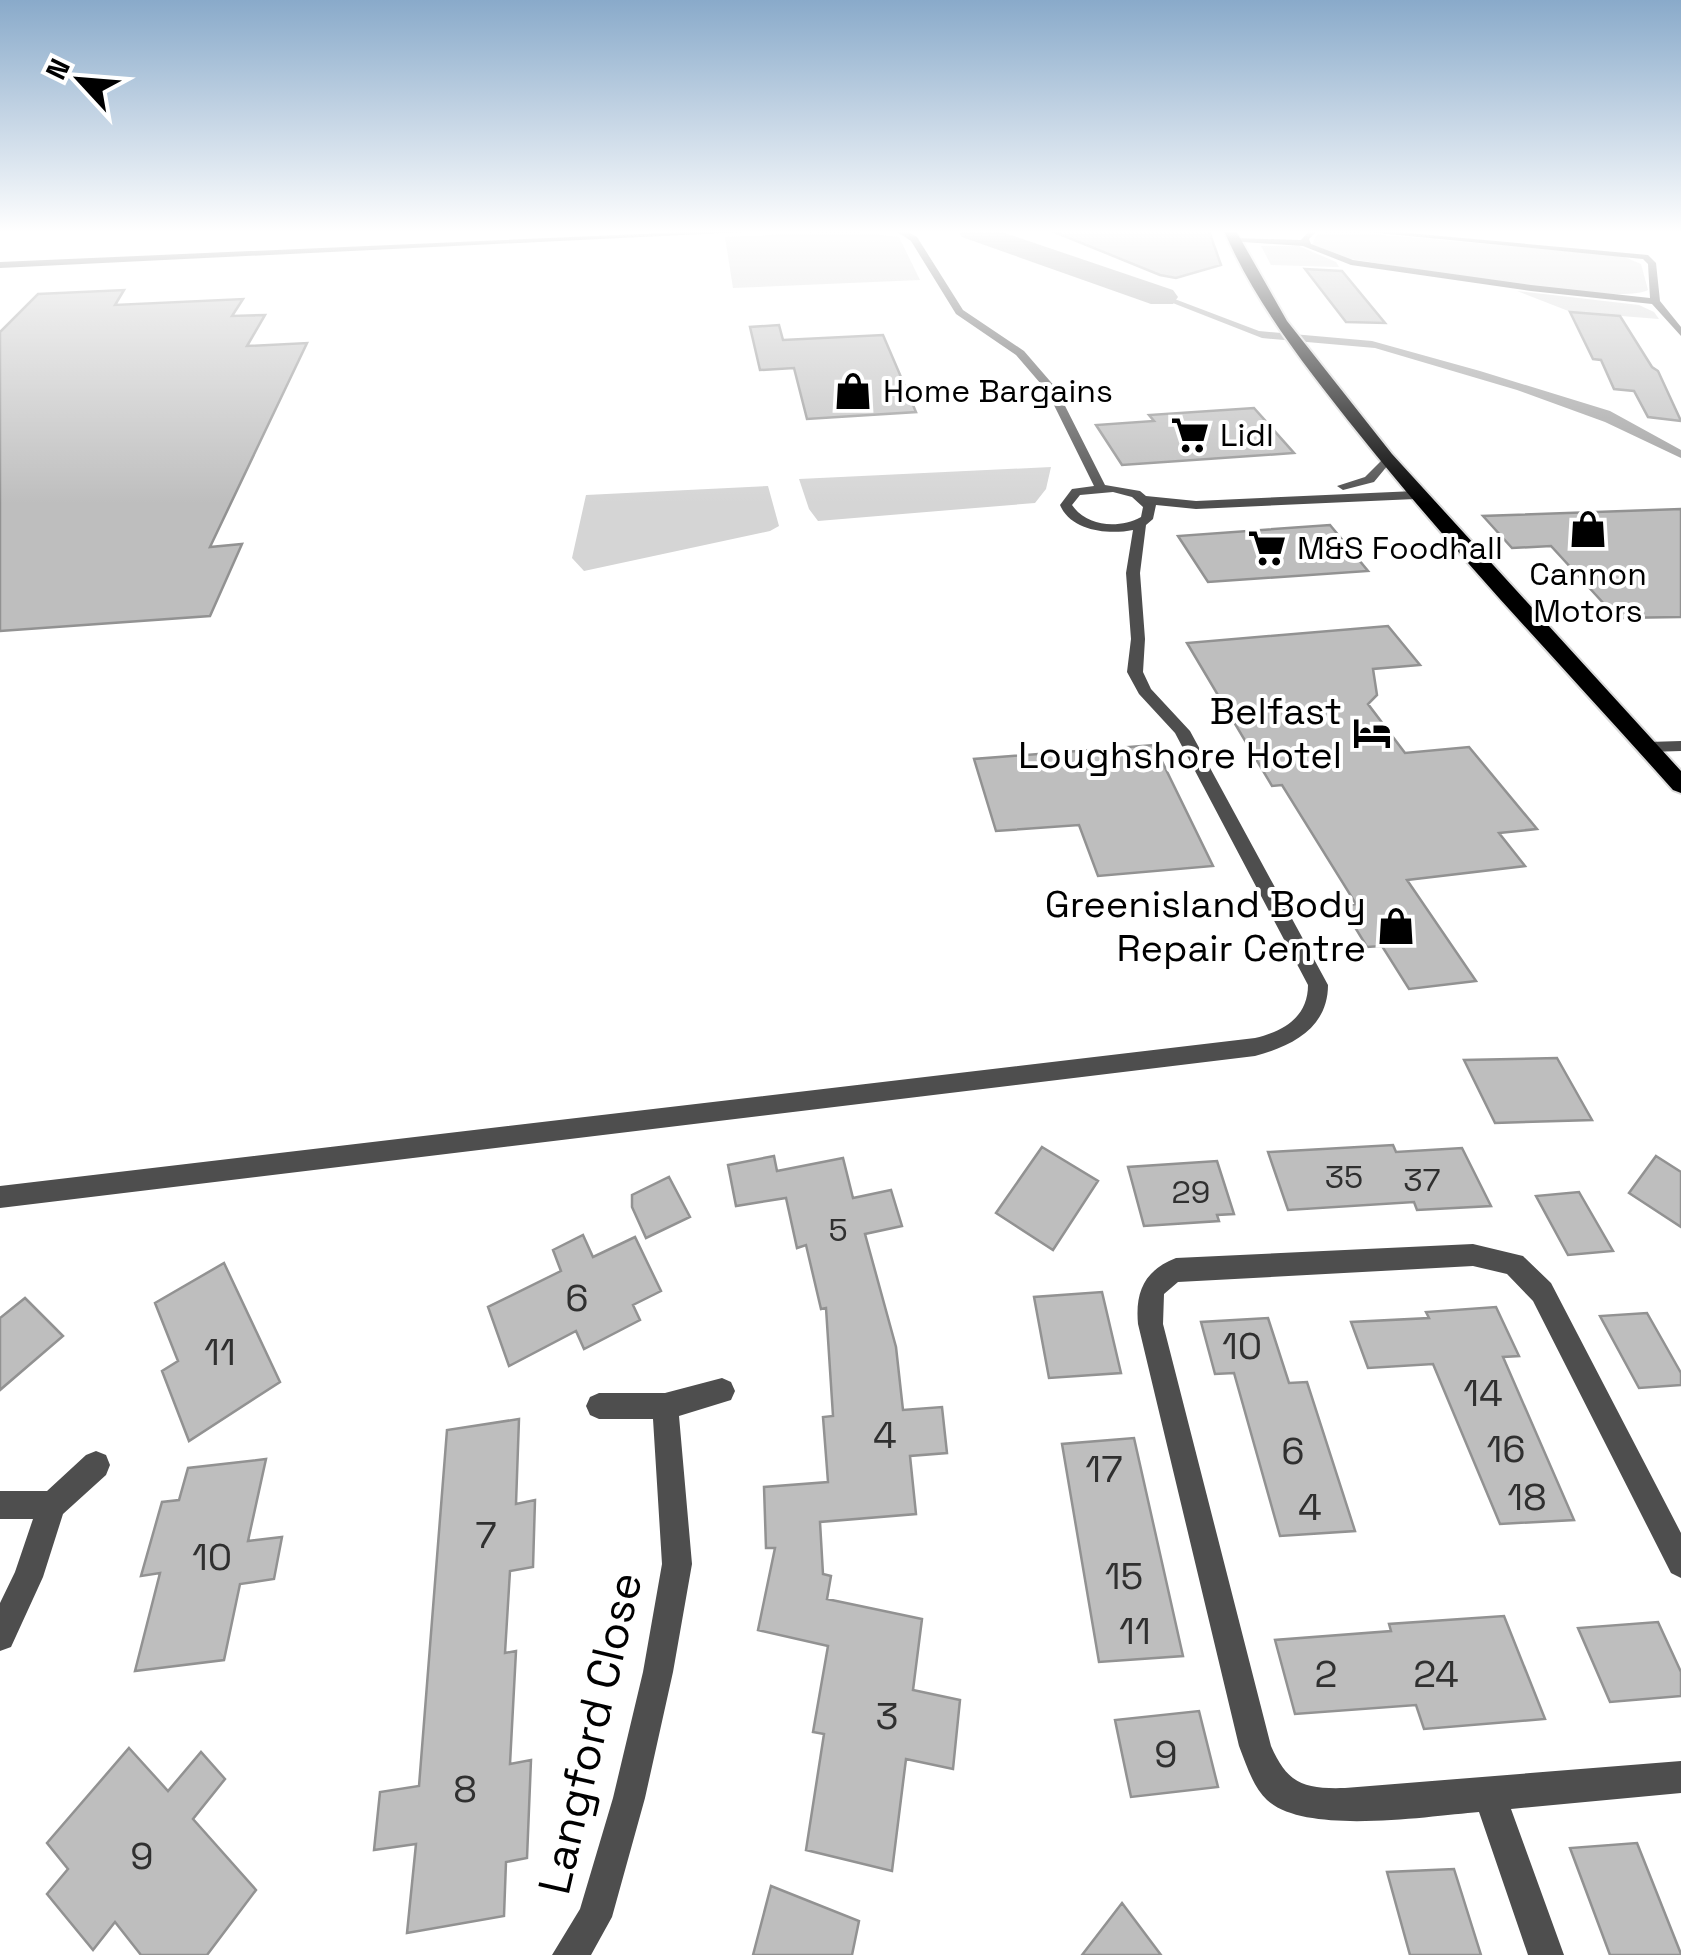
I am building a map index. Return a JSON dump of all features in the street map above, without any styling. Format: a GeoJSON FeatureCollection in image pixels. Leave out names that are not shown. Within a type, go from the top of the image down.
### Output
{"type":"FeatureCollection","features":[{"type":"Feature","properties":{"kind":"highway"},"geometry":{"type":"LineString","coordinates":[[1282,322],[1415,495],[1681,785]]}},
{"type":"Feature","properties":{"kind":"street"},"geometry":{"type":"LineString","coordinates":[[974,322],[1020,354],[1052,390],[1100,487]]}},
{"type":"Feature","properties":{"kind":"street"},"geometry":{"type":"LineString","coordinates":[[1224,504],[1240,495],[1367,484],[1380,473],[1387,459]]}},
{"type":"Feature","properties":{"kind":"street"},"geometry":{"type":"LineString","coordinates":[[1133,573],[1113,536],[1076,519],[1066,505],[1076,492],[1100,487],[1125,490],[1145,512]]}},
{"type":"Feature","properties":{"kind":"street"},"geometry":{"type":"LineString","coordinates":[[1088,524],[1115,528],[1145,512],[1196,505],[1415,495]]}},
{"type":"Feature","properties":{"kind":"street"},"geometry":{"type":"LineString","coordinates":[[0,1197],[1255,1047],[1292,1036],[1316,1006],[1318,985],[1182,731],[1144,691],[1135,672],[1138,640],[1133,573],[1145,512]]}},
{"type":"Feature","properties":{"kind":"street"},"geometry":{"type":"LineString","coordinates":[[1648,748],[1681,746]]}},
{"type":"Feature","properties":{"kind":"street"},"geometry":{"type":"LineString","coordinates":[[1681,1563],[1549,1303],[1514,1264],[1473,1255],[1176,1270],[1161,1275],[1150,1299],[1154,1347],[1255,1746],[1267,1776],[1291,1798],[1309,1803],[1490,1796],[1681,1777]]}},
{"type":"Feature","properties":{"kind":"street"},"geometry":{"type":"LineString","coordinates":[[599,1406],[665,1406],[722,1391]]}},
{"type":"Feature","properties":{"kind":"street","name":"Langford Close"},"geometry":{"type":"LineString","coordinates":[[570,1955],[595,1917],[629,1798],[674,1582],[677,1564],[665,1406]]}},
{"type":"Feature","properties":{"kind":"street"},"geometry":{"type":"LineString","coordinates":[[0,1636],[28,1577],[52,1505],[96,1465]]}},
{"type":"Feature","properties":{"kind":"street"},"geometry":{"type":"LineString","coordinates":[[0,1505],[52,1505]]}},
{"type":"Feature","properties":{"kind":"street"},"geometry":{"type":"LineString","coordinates":[[1490,1796],[1546,1955]]}},
{"type":"Feature","properties":{"kind":"shaded area"},"geometry":{"type":"Polygon","coordinates":[[[1222,322],[1236,322],[1259,331],[1372,341],[1480,371],[1610,411],[1681,450],[1681,458],[1605,422],[1517,390],[1375,348],[1262,338],[1222,322]]]}},
{"type":"Feature","properties":{"kind":"shaded area"},"geometry":{"type":"Polygon","coordinates":[[[1051,467],[1046,489],[1035,503],[818,521],[809,509],[799,479],[1051,467]]]}},
{"type":"Feature","properties":{"kind":"shaded area"},"geometry":{"type":"Polygon","coordinates":[[[768,486],[779,526],[770,531],[584,571],[572,558],[586,495],[768,486]]]}},
{"type":"Feature","properties":{"kind":"building"},"geometry":{"type":"Polygon","coordinates":[[[10,322],[261,322],[247,346],[307,343],[210,547],[242,544],[210,616],[0,631],[0,332],[10,322]]]}},
{"type":"Feature","properties":{"kind":"building"},"geometry":{"type":"Polygon","coordinates":[[[1575,322],[1624,322],[1658,371],[1681,421],[1648,417],[1634,391],[1614,389],[1601,360],[1593,359],[1575,322]]]}},
{"type":"Feature","properties":{"kind":"building","name":"Home Bargains"},"geometry":{"type":"Polygon","coordinates":[[[779,325],[783,340],[883,335],[916,412],[807,419],[794,368],[760,370],[750,327],[779,325]]]}},
{"type":"Feature","properties":{"kind":"building","name":"Lidl"},"geometry":{"type":"Polygon","coordinates":[[[1254,408],[1294,453],[1122,465],[1096,425],[1154,421],[1149,415],[1254,408]]]}},
{"type":"Feature","properties":{"kind":"building"},"geometry":{"type":"Polygon","coordinates":[[[1681,509],[1681,617],[1617,618],[1551,546],[1512,548],[1483,516],[1681,509]]]}},
{"type":"Feature","properties":{"kind":"building","name":"M&S Foodhall"},"geometry":{"type":"Polygon","coordinates":[[[1330,525],[1368,571],[1208,582],[1178,536],[1330,525]]]}},
{"type":"Feature","properties":{"kind":"building"},"geometry":{"type":"Polygon","coordinates":[[[1388,626],[1420,665],[1373,669],[1377,695],[1368,704],[1405,753],[1469,747],[1537,829],[1499,833],[1525,866],[1407,880],[1476,981],[1409,989],[1382,946],[1367,947],[1342,906],[1356,904],[1282,785],[1272,786],[1187,643],[1388,626]]]}},
{"type":"Feature","properties":{"kind":"building"},"geometry":{"type":"Polygon","coordinates":[[[1154,745],[1213,866],[1098,876],[1079,825],[996,831],[974,759],[1154,745]]]}},
{"type":"Feature","properties":{"kind":"building"},"geometry":{"type":"Polygon","coordinates":[[[1557,1058],[1592,1120],[1495,1123],[1464,1060],[1557,1058]]]}},
{"type":"Feature","properties":{"kind":"building"},"geometry":{"type":"Polygon","coordinates":[[[1393,1145],[1396,1152],[1462,1148],[1491,1206],[1417,1210],[1414,1202],[1288,1210],[1268,1152],[1393,1145]]]}},
{"type":"Feature","properties":{"kind":"building"},"geometry":{"type":"Polygon","coordinates":[[[1042,1147],[1098,1181],[1053,1250],[996,1213],[1042,1147]]]}},
{"type":"Feature","properties":{"kind":"building"},"geometry":{"type":"Polygon","coordinates":[[[774,1156],[777,1171],[843,1158],[853,1198],[891,1190],[902,1226],[865,1234],[896,1347],[903,1410],[942,1407],[947,1453],[910,1456],[916,1514],[820,1522],[823,1574],[831,1576],[827,1599],[922,1619],[913,1690],[960,1700],[953,1769],[906,1759],[892,1871],[806,1850],[824,1734],[813,1732],[828,1646],[758,1630],[775,1548],[766,1548],[764,1487],[828,1482],[823,1417],[833,1416],[826,1308],[821,1309],[806,1245],[797,1248],[786,1198],[736,1206],[728,1165],[774,1156]]]}},
{"type":"Feature","properties":{"kind":"building"},"geometry":{"type":"Polygon","coordinates":[[[1656,1156],[1681,1172],[1681,1227],[1629,1193],[1656,1156]]]}},
{"type":"Feature","properties":{"kind":"building"},"geometry":{"type":"Polygon","coordinates":[[[1217,1161],[1234,1214],[1217,1215],[1219,1221],[1144,1226],[1128,1167],[1217,1161]]]}},
{"type":"Feature","properties":{"kind":"building"},"geometry":{"type":"Polygon","coordinates":[[[669,1177],[690,1217],[646,1238],[632,1207],[632,1195],[669,1177]]]}},
{"type":"Feature","properties":{"kind":"building"},"geometry":{"type":"Polygon","coordinates":[[[1579,1192],[1613,1251],[1568,1255],[1536,1196],[1579,1192]]]}},
{"type":"Feature","properties":{"kind":"building"},"geometry":{"type":"Polygon","coordinates":[[[583,1235],[593,1257],[635,1237],[661,1291],[633,1305],[640,1320],[584,1349],[576,1331],[509,1366],[488,1307],[561,1271],[553,1250],[583,1235]]]}},
{"type":"Feature","properties":{"kind":"building"},"geometry":{"type":"Polygon","coordinates":[[[224,1263],[280,1382],[189,1441],[162,1371],[178,1361],[155,1303],[224,1263]]]}},
{"type":"Feature","properties":{"kind":"building"},"geometry":{"type":"Polygon","coordinates":[[[1102,1292],[1121,1373],[1049,1378],[1034,1297],[1102,1292]]]}},
{"type":"Feature","properties":{"kind":"building"},"geometry":{"type":"Polygon","coordinates":[[[25,1298],[63,1336],[0,1390],[0,1318],[25,1298]]]}},
{"type":"Feature","properties":{"kind":"building"},"geometry":{"type":"Polygon","coordinates":[[[1496,1307],[1519,1356],[1503,1357],[1574,1520],[1500,1524],[1433,1364],[1368,1368],[1351,1322],[1429,1318],[1426,1312],[1496,1307]]]}},
{"type":"Feature","properties":{"kind":"building"},"geometry":{"type":"Polygon","coordinates":[[[1647,1313],[1681,1373],[1681,1385],[1639,1388],[1600,1316],[1647,1313]]]}},
{"type":"Feature","properties":{"kind":"building"},"geometry":{"type":"Polygon","coordinates":[[[1268,1318],[1289,1383],[1307,1382],[1355,1531],[1280,1536],[1234,1373],[1215,1374],[1201,1322],[1268,1318]]]}},
{"type":"Feature","properties":{"kind":"building"},"geometry":{"type":"Polygon","coordinates":[[[519,1419],[516,1504],[535,1500],[533,1567],[510,1571],[505,1653],[516,1651],[510,1764],[531,1760],[527,1858],[506,1862],[504,1916],[407,1933],[416,1844],[374,1850],[380,1792],[419,1786],[447,1430],[519,1419]]]}},
{"type":"Feature","properties":{"kind":"building"},"geometry":{"type":"Polygon","coordinates":[[[1134,1438],[1183,1656],[1099,1662],[1062,1444],[1134,1438]]]}},
{"type":"Feature","properties":{"kind":"building"},"geometry":{"type":"Polygon","coordinates":[[[266,1459],[248,1541],[282,1537],[274,1579],[240,1584],[224,1660],[135,1671],[160,1573],[141,1576],[162,1502],[179,1500],[188,1468],[266,1459]]]}},
{"type":"Feature","properties":{"kind":"building"},"geometry":{"type":"Polygon","coordinates":[[[1504,1616],[1545,1719],[1424,1729],[1416,1705],[1295,1714],[1275,1640],[1391,1631],[1389,1624],[1504,1616]]]}},
{"type":"Feature","properties":{"kind":"building"},"geometry":{"type":"Polygon","coordinates":[[[1658,1622],[1681,1672],[1681,1696],[1610,1702],[1578,1628],[1658,1622]]]}},
{"type":"Feature","properties":{"kind":"building"},"geometry":{"type":"Polygon","coordinates":[[[1199,1711],[1218,1787],[1131,1797],[1115,1720],[1199,1711]]]}},
{"type":"Feature","properties":{"kind":"building"},"geometry":{"type":"Polygon","coordinates":[[[129,1748],[168,1791],[201,1752],[225,1779],[193,1819],[256,1890],[207,1955],[141,1955],[115,1922],[93,1950],[47,1894],[68,1869],[47,1843],[129,1748]]]}},
{"type":"Feature","properties":{"kind":"building"},"geometry":{"type":"Polygon","coordinates":[[[1637,1843],[1681,1955],[1610,1955],[1570,1848],[1637,1843]]]}},
{"type":"Feature","properties":{"kind":"building"},"geometry":{"type":"Polygon","coordinates":[[[1454,1869],[1481,1955],[1410,1955],[1387,1872],[1454,1869]]]}},
{"type":"Feature","properties":{"kind":"building"},"geometry":{"type":"Polygon","coordinates":[[[771,1886],[859,1921],[852,1955],[753,1955],[771,1886]]]}},
{"type":"Feature","properties":{"kind":"building"},"geometry":{"type":"Polygon","coordinates":[[[1122,1903],[1161,1955],[1082,1955],[1122,1903]]]}},
{"type":"Feature","properties":{"kind":"place","name":"Home Bargains"},"geometry":{"type":"Point","coordinates":[853,391]}},
{"type":"Feature","properties":{"kind":"place","name":"Lidl"},"geometry":{"type":"Point","coordinates":[1190,435]}},
{"type":"Feature","properties":{"kind":"place","name":"Cannon Motors"},"geometry":{"type":"Point","coordinates":[1588,529]}},
{"type":"Feature","properties":{"kind":"place","name":"M&S Foodhall"},"geometry":{"type":"Point","coordinates":[1267,548]}},
{"type":"Feature","properties":{"kind":"place","name":"Belfast Loughshore Hotel"},"geometry":{"type":"Point","coordinates":[1372,733]}},
{"type":"Feature","properties":{"kind":"place","name":"Greenisland Body Repair Centre"},"geometry":{"type":"Point","coordinates":[1396,926]}}]}
